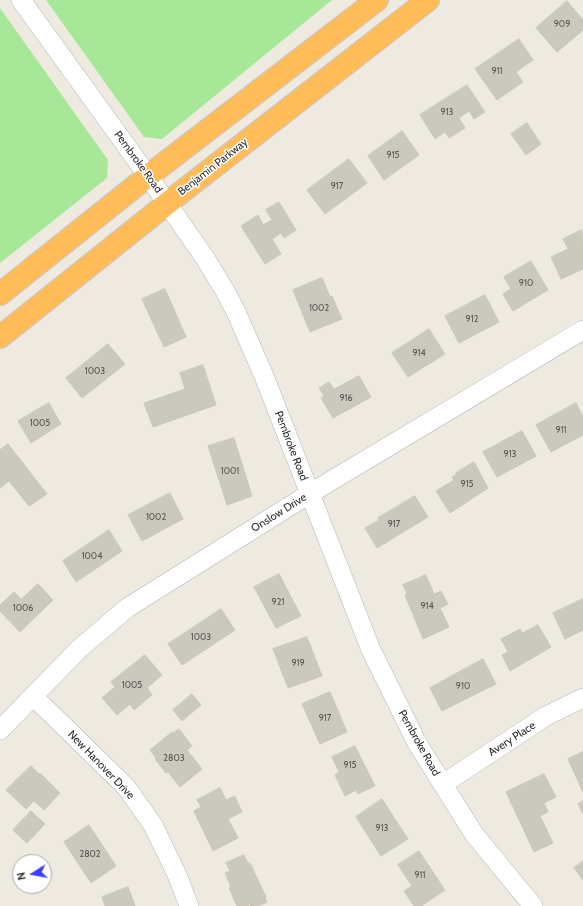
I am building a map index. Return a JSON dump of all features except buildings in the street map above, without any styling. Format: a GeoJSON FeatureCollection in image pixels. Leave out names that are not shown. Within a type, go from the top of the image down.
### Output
{"type":"FeatureCollection","features":[{"type":"Feature","properties":{"kind":"highway"},"geometry":{"type":"LineString","coordinates":[[0,294],[148,176],[376,0]]}},
{"type":"Feature","properties":{"kind":"highway","name":"Benjamin Parkway"},"geometry":{"type":"LineString","coordinates":[[0,337],[81,274],[167,203],[428,0]]}},
{"type":"Feature","properties":{"kind":"street","name":"Pembroke Road"},"geometry":{"type":"LineString","coordinates":[[21,0],[148,176],[205,258],[236,312],[264,376],[371,650],[417,743],[474,834],[533,906]]}},
{"type":"Feature","properties":{"kind":"street","name":"Onslow Drive"},"geometry":{"type":"LineString","coordinates":[[0,730],[79,650],[127,608],[310,494],[583,330]]}},
{"type":"Feature","properties":{"kind":"street","name":"New Hanover Drive"},"geometry":{"type":"LineString","coordinates":[[33,696],[126,787],[153,825],[178,877],[189,906]]}},
{"type":"Feature","properties":{"kind":"street","name":"Avery Place"},"geometry":{"type":"LineString","coordinates":[[443,784],[546,716],[583,698]]}},
{"type":"Feature","properties":{"kind":"green space"},"geometry":{"type":"Polygon","coordinates":[[[46,0],[332,0],[162,139],[144,137],[46,0]]]}},
{"type":"Feature","properties":{"kind":"green space"},"geometry":{"type":"Polygon","coordinates":[[[0,8],[108,160],[107,178],[0,263],[0,8]]]}}]}
